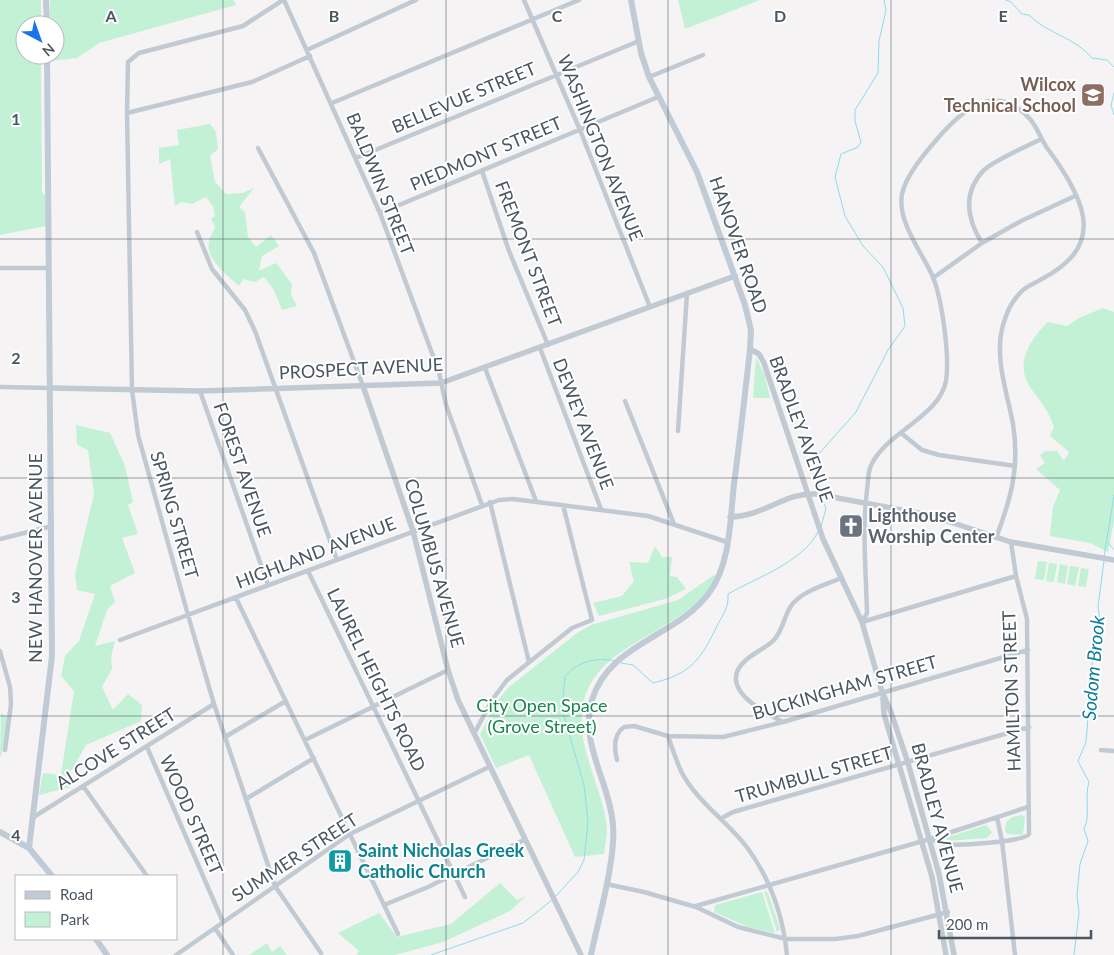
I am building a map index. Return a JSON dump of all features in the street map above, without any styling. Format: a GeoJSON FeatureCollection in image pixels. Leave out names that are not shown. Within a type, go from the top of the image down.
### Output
{"type":"FeatureCollection","features":[{"type":"Feature","properties":{"kind":"main road"},"geometry":{"type":"LineString","coordinates":[[46,0],[47,15]]}},
{"type":"Feature","properties":{"kind":"main road","name":"HANOVER ROAD"},"geometry":{"type":"LineString","coordinates":[[605,884],[613,826],[591,741],[589,721],[595,691],[606,672],[632,649],[702,601],[720,573],[727,542],[750,349],[748,314],[697,172],[649,77],[638,41],[631,0]]}},
{"type":"Feature","properties":{"kind":"main road","name":"NEW HANOVER AVENUE"},"geometry":{"type":"LineString","coordinates":[[29,848],[52,667],[47,65]]}},
{"type":"Feature","properties":{"kind":"main road"},"geometry":{"type":"LineString","coordinates":[[0,832],[29,848],[51,875]]}},
{"type":"Feature","properties":{"kind":"main road"},"geometry":{"type":"LineString","coordinates":[[591,955],[605,884]]}},
{"type":"Feature","properties":{"kind":"main road"},"geometry":{"type":"LineString","coordinates":[[98,940],[107,955]]}},
{"type":"Feature","properties":{"kind":"street","name":"BALDWIN STREET"},"geometry":{"type":"LineString","coordinates":[[284,0],[380,213],[435,362],[446,405],[482,505]]}},
{"type":"Feature","properties":{"kind":"street","name":"SPRING STREET"},"geometry":{"type":"LineString","coordinates":[[284,0],[243,26],[139,52],[131,58],[127,67],[132,390],[138,435],[188,616],[214,704],[275,886],[321,952]]}},
{"type":"Feature","properties":{"kind":"street"},"geometry":{"type":"LineString","coordinates":[[307,50],[416,0]]}},
{"type":"Feature","properties":{"kind":"street","name":"WASHINGTON AVENUE"},"geometry":{"type":"LineString","coordinates":[[524,0],[580,130],[650,308]]}},
{"type":"Feature","properties":{"kind":"street"},"geometry":{"type":"LineString","coordinates":[[332,103],[579,0]]}},
{"type":"Feature","properties":{"kind":"street","name":"BELLEVUE STREET"},"geometry":{"type":"LineString","coordinates":[[356,158],[638,41]]}},
{"type":"Feature","properties":{"kind":"street"},"geometry":{"type":"LineString","coordinates":[[649,77],[703,55]]}},
{"type":"Feature","properties":{"kind":"street"},"geometry":{"type":"LineString","coordinates":[[127,113],[252,82],[310,56]]}},
{"type":"Feature","properties":{"kind":"street","name":"PIEDMONT STREET"},"geometry":{"type":"LineString","coordinates":[[380,213],[658,97]]}},
{"type":"Feature","properties":{"kind":"street"},"geometry":{"type":"LineString","coordinates":[[862,622],[867,613],[866,503],[870,468],[882,450],[933,405],[942,393],[946,379],[944,313],[933,278],[904,217],[902,195],[908,181],[928,149],[957,116],[981,102],[1002,101],[1017,107],[1031,121],[1060,166],[1083,216],[1083,234],[1078,252],[1065,264],[1023,289],[1010,305],[1001,332],[1000,365],[1013,426],[1016,466],[1011,496],[996,538]]}},
{"type":"Feature","properties":{"kind":"street"},"geometry":{"type":"LineString","coordinates":[[982,243],[971,226],[969,206],[972,188],[984,170],[1041,139]]}},
{"type":"Feature","properties":{"kind":"street","name":"COLUMBUS AVENUE"},"geometry":{"type":"LineString","coordinates":[[258,148],[314,253],[363,386],[414,531],[448,670],[473,735],[555,906],[581,955]]}},
{"type":"Feature","properties":{"kind":"street","name":"FREMONT STREET"},"geometry":{"type":"LineString","coordinates":[[482,171],[510,251],[548,346]]}},
{"type":"Feature","properties":{"kind":"street"},"geometry":{"type":"LineString","coordinates":[[933,278],[982,243],[1021,221],[1075,196]]}},
{"type":"Feature","properties":{"kind":"street"},"geometry":{"type":"LineString","coordinates":[[197,232],[212,269],[251,321],[337,560]]}},
{"type":"Feature","properties":{"kind":"street"},"geometry":{"type":"LineString","coordinates":[[0,268],[49,268]]}},
{"type":"Feature","properties":{"kind":"street","name":"PROSPECT AVENUE"},"geometry":{"type":"LineString","coordinates":[[0,387],[200,391],[276,390],[441,383],[548,346],[735,276]]}},
{"type":"Feature","properties":{"kind":"street"},"geometry":{"type":"LineString","coordinates":[[678,431],[688,293]]}},
{"type":"Feature","properties":{"kind":"street","name":"DEWEY AVENUE"},"geometry":{"type":"LineString","coordinates":[[540,348],[601,509]]}},
{"type":"Feature","properties":{"kind":"street","name":"BRADLEY AVENUE"},"geometry":{"type":"LineString","coordinates":[[750,349],[759,354],[764,363],[829,552],[862,622],[882,692],[891,712],[908,763],[930,839],[948,912],[954,955]]}},
{"type":"Feature","properties":{"kind":"street"},"geometry":{"type":"LineString","coordinates":[[486,368],[536,501]]}},
{"type":"Feature","properties":{"kind":"street","name":"FOREST AVENUE"},"geometry":{"type":"LineString","coordinates":[[200,391],[268,585]]}},
{"type":"Feature","properties":{"kind":"street"},"geometry":{"type":"LineString","coordinates":[[625,401],[674,524]]}},
{"type":"Feature","properties":{"kind":"street"},"geometry":{"type":"LineString","coordinates":[[901,433],[922,450],[939,455],[1016,466]]}},
{"type":"Feature","properties":{"kind":"street"},"geometry":{"type":"LineString","coordinates":[[730,517],[754,515],[795,495],[808,493],[929,515],[1010,542],[1112,560]]}},
{"type":"Feature","properties":{"kind":"street","name":"HIGHLAND AVENUE"},"geometry":{"type":"LineString","coordinates":[[120,640],[490,502],[506,498],[634,514],[674,524],[727,542]]}},
{"type":"Feature","properties":{"kind":"street"},"geometry":{"type":"LineString","coordinates":[[490,502],[530,662]]}},
{"type":"Feature","properties":{"kind":"street"},"geometry":{"type":"LineString","coordinates":[[473,735],[499,689],[507,680],[572,628],[592,620],[563,505]]}},
{"type":"Feature","properties":{"kind":"street"},"geometry":{"type":"LineString","coordinates":[[0,539],[52,526]]}},
{"type":"Feature","properties":{"kind":"street","name":"HAMILTON STREET"},"geometry":{"type":"LineString","coordinates":[[1002,841],[1024,838],[1028,834],[1027,619],[1010,542]]}},
{"type":"Feature","properties":{"kind":"street","name":"LAUREL HEIGHTS ROAD"},"geometry":{"type":"LineString","coordinates":[[308,571],[465,897]]}},
{"type":"Feature","properties":{"kind":"street"},"geometry":{"type":"LineString","coordinates":[[862,622],[1016,576]]}},
{"type":"Feature","properties":{"kind":"street"},"geometry":{"type":"LineString","coordinates":[[783,722],[743,696],[737,685],[739,671],[746,660],[777,637],[796,600],[841,578]]}},
{"type":"Feature","properties":{"kind":"street"},"geometry":{"type":"LineString","coordinates":[[236,598],[398,934]]}},
{"type":"Feature","properties":{"kind":"street","name":"BUCKINGHAM STREET"},"geometry":{"type":"LineString","coordinates":[[617,760],[615,750],[616,739],[624,726],[634,726],[668,736],[723,737],[783,722],[1028,650]]}},
{"type":"Feature","properties":{"kind":"street"},"geometry":{"type":"LineString","coordinates":[[0,651],[10,684],[11,704],[5,750]]}},
{"type":"Feature","properties":{"kind":"street"},"geometry":{"type":"LineString","coordinates":[[305,740],[448,670]]}},
{"type":"Feature","properties":{"kind":"street","name":"BRADLEY AVENUE"},"geometry":{"type":"LineString","coordinates":[[882,692],[884,714],[922,840],[940,914],[946,955]]}},
{"type":"Feature","properties":{"kind":"street"},"geometry":{"type":"LineString","coordinates":[[225,737],[286,701]]}},
{"type":"Feature","properties":{"kind":"street","name":"ALCOVE STREET"},"geometry":{"type":"LineString","coordinates":[[32,818],[214,704]]}},
{"type":"Feature","properties":{"kind":"street","name":"TRUMBULL STREET"},"geometry":{"type":"LineString","coordinates":[[722,818],[734,812],[1029,727]]}},
{"type":"Feature","properties":{"kind":"street"},"geometry":{"type":"LineString","coordinates":[[668,736],[682,772],[704,802],[722,818],[745,845],[761,868],[769,885],[786,939],[788,955]]}},
{"type":"Feature","properties":{"kind":"street","name":"WOOD STREET"},"geometry":{"type":"LineString","coordinates":[[146,747],[223,922]]}},
{"type":"Feature","properties":{"kind":"street"},"geometry":{"type":"LineString","coordinates":[[1101,750],[1114,751]]}},
{"type":"Feature","properties":{"kind":"street"},"geometry":{"type":"LineString","coordinates":[[246,799],[314,758]]}},
{"type":"Feature","properties":{"kind":"street","name":"SUMMER STREET"},"geometry":{"type":"LineString","coordinates":[[176,955],[350,834],[488,767]]}},
{"type":"Feature","properties":{"kind":"street"},"geometry":{"type":"LineString","coordinates":[[83,786],[146,875]]}},
{"type":"Feature","properties":{"kind":"street"},"geometry":{"type":"LineString","coordinates":[[696,907],[930,839],[1028,807]]}},
{"type":"Feature","properties":{"kind":"street"},"geometry":{"type":"LineString","coordinates":[[997,817],[1002,841],[1015,955]]}},
{"type":"Feature","properties":{"kind":"street"},"geometry":{"type":"LineString","coordinates":[[930,839],[945,844],[1002,841]]}},
{"type":"Feature","properties":{"kind":"street"},"geometry":{"type":"LineString","coordinates":[[384,905],[524,840]]}},
{"type":"Feature","properties":{"kind":"street"},"geometry":{"type":"LineString","coordinates":[[605,884],[644,892],[696,907],[738,927],[786,939],[835,939],[858,936],[948,912]]}},
{"type":"Feature","properties":{"kind":"street"},"geometry":{"type":"LineString","coordinates":[[215,928],[233,955]]}},
{"type":"Feature","properties":{"kind":"green space"},"geometry":{"type":"Polygon","coordinates":[[[0,0],[41,0],[41,15],[15,15],[15,65],[41,65],[42,192],[45,195],[46,226],[0,235],[0,0]]]}},
{"type":"Feature","properties":{"kind":"green space"},"geometry":{"type":"Polygon","coordinates":[[[50,0],[233,0],[236,5],[99,43],[77,58],[65,59],[65,15],[50,15],[50,0]]]}},
{"type":"Feature","properties":{"kind":"green space"},"geometry":{"type":"Polygon","coordinates":[[[678,0],[760,0],[685,29],[678,0]]]}},
{"type":"Feature","properties":{"kind":"green space"},"geometry":{"type":"Polygon","coordinates":[[[210,124],[216,132],[218,149],[210,156],[215,182],[226,194],[242,193],[254,188],[239,207],[245,212],[248,237],[256,247],[271,235],[279,246],[262,256],[259,271],[276,263],[292,284],[291,295],[297,306],[282,310],[274,290],[264,277],[255,282],[243,279],[239,286],[218,267],[210,255],[209,240],[215,227],[211,219],[215,216],[213,206],[206,197],[192,204],[182,202],[175,206],[170,159],[159,164],[159,148],[179,145],[177,130],[210,124]]]}},
{"type":"Feature","properties":{"kind":"green space"},"geometry":{"type":"Polygon","coordinates":[[[1103,308],[1114,312],[1114,521],[1108,552],[1090,543],[1050,536],[1053,507],[1060,490],[1036,469],[1045,463],[1040,455],[1046,451],[1057,451],[1064,461],[1069,452],[1050,436],[1054,427],[1052,421],[1025,378],[1024,369],[1024,361],[1031,344],[1048,322],[1067,326],[1079,318],[1103,308]]]}},
{"type":"Feature","properties":{"kind":"green space"},"geometry":{"type":"Polygon","coordinates":[[[756,357],[765,376],[770,398],[753,398],[756,357]]]}},
{"type":"Feature","properties":{"kind":"green space"},"geometry":{"type":"Polygon","coordinates":[[[76,425],[110,433],[125,466],[133,502],[128,505],[138,534],[122,538],[135,573],[110,586],[115,602],[107,610],[95,646],[115,641],[111,657],[112,669],[102,687],[113,710],[128,694],[142,705],[141,721],[86,745],[66,780],[71,787],[39,795],[43,773],[61,775],[74,691],[61,676],[65,656],[79,641],[95,594],[77,590],[75,574],[94,494],[88,450],[77,445],[76,425]]]}},
{"type":"Feature","properties":{"kind":"green space"},"geometry":{"type":"Polygon","coordinates":[[[655,546],[662,557],[672,557],[670,576],[677,577],[686,589],[665,599],[599,616],[593,603],[622,596],[634,581],[629,562],[648,563],[655,546]]]}},
{"type":"Feature","properties":{"kind":"green space"},"geometry":{"type":"Polygon","coordinates":[[[1038,561],[1047,562],[1044,580],[1035,579],[1038,561]]]}},
{"type":"Feature","properties":{"kind":"green space"},"geometry":{"type":"Polygon","coordinates":[[[1049,563],[1057,564],[1054,582],[1046,581],[1049,563]]]}},
{"type":"Feature","properties":{"kind":"green space"},"geometry":{"type":"Polygon","coordinates":[[[1060,564],[1068,566],[1065,584],[1057,582],[1060,564]]]}},
{"type":"Feature","properties":{"kind":"green space"},"geometry":{"type":"Polygon","coordinates":[[[1070,566],[1079,567],[1075,586],[1067,584],[1070,566]]]}},
{"type":"Feature","properties":{"kind":"green space"},"geometry":{"type":"Polygon","coordinates":[[[1081,568],[1089,569],[1086,587],[1078,586],[1081,568]]]}},
{"type":"Feature","properties":{"kind":"green space","name":"City Open Space (Grove Street)"},"geometry":{"type":"Polygon","coordinates":[[[714,575],[717,577],[697,603],[678,617],[628,647],[599,672],[589,687],[583,705],[583,736],[604,813],[607,834],[604,854],[575,857],[529,755],[496,768],[480,734],[498,700],[509,687],[577,633],[591,625],[678,600],[714,575]]]}},
{"type":"Feature","properties":{"kind":"green space"},"geometry":{"type":"Polygon","coordinates":[[[1,713],[8,717],[6,739],[0,758],[1,713]]]}},
{"type":"Feature","properties":{"kind":"green space"},"geometry":{"type":"Polygon","coordinates":[[[1022,815],[1025,817],[1023,835],[1007,834],[1005,830],[1006,822],[1012,817],[1022,815]]]}},
{"type":"Feature","properties":{"kind":"green space"},"geometry":{"type":"Polygon","coordinates":[[[986,825],[992,832],[987,838],[947,841],[945,838],[986,825]]]}},
{"type":"Feature","properties":{"kind":"green space"},"geometry":{"type":"Polygon","coordinates":[[[500,883],[517,900],[526,896],[510,911],[443,942],[395,955],[356,955],[359,951],[338,933],[379,913],[397,937],[451,924],[500,883]]]}},
{"type":"Feature","properties":{"kind":"green space"},"geometry":{"type":"Polygon","coordinates":[[[764,891],[768,893],[780,929],[777,932],[764,891]]]}},
{"type":"Feature","properties":{"kind":"green space"},"geometry":{"type":"Polygon","coordinates":[[[762,892],[775,933],[748,927],[714,912],[715,905],[762,892]]]}},
{"type":"Feature","properties":{"kind":"green space"},"geometry":{"type":"Polygon","coordinates":[[[267,943],[272,952],[280,946],[287,955],[249,955],[267,943]]]}},
{"type":"Feature","properties":{"kind":"waterway"},"geometry":{"type":"LineString","coordinates":[[821,493],[816,472],[817,456],[856,412],[888,350],[905,326],[903,308],[883,267],[863,246],[845,216],[835,177],[841,154],[858,147],[861,142],[855,121],[855,110],[878,73],[879,41],[886,10],[884,0]]}},
{"type":"Feature","properties":{"kind":"waterway","name":"Sodom Brook"},"geometry":{"type":"LineString","coordinates":[[1006,0],[1011,2],[1022,14],[1029,15],[1044,26],[1078,45],[1092,58],[1107,60],[1114,67]]}},
{"type":"Feature","properties":{"kind":"waterway","name":"Sodom Brook"},"geometry":{"type":"LineString","coordinates":[[1114,93],[1111,105],[1114,115]]}},
{"type":"Feature","properties":{"kind":"waterway","name":"Sodom Brook"},"geometry":{"type":"LineString","coordinates":[[1104,557],[1114,495]]}},
{"type":"Feature","properties":{"kind":"waterway"},"geometry":{"type":"LineString","coordinates":[[821,526],[826,509],[822,497]]}},
{"type":"Feature","properties":{"kind":"waterway"},"geometry":{"type":"LineString","coordinates":[[621,663],[633,665],[653,683],[686,670],[706,648],[727,607],[728,594],[790,561],[811,543],[818,532]]}},
{"type":"Feature","properties":{"kind":"waterway"},"geometry":{"type":"LineString","coordinates":[[1108,542],[1113,549]]}},
{"type":"Feature","properties":{"kind":"waterway","name":"Sodom Brook"},"geometry":{"type":"LineString","coordinates":[[1074,955],[1079,913],[1077,895],[1080,864],[1088,841],[1084,829],[1087,818],[1089,782],[1078,761],[1086,742],[1093,652],[1100,620],[1098,607],[1104,561]]}},
{"type":"Feature","properties":{"kind":"waterway"},"geometry":{"type":"LineString","coordinates":[[555,897],[578,872],[584,860],[588,822],[584,785],[562,709],[565,676],[576,667],[588,661],[615,661]]}},
{"type":"Feature","properties":{"kind":"waterway"},"geometry":{"type":"LineString","coordinates":[[431,955],[523,923],[552,900]]}},
{"type":"Feature","properties":{"kind":"place","name":"Wilcox Technical School"},"geometry":{"type":"Point","coordinates":[1093,95]}},
{"type":"Feature","properties":{"kind":"place","name":"Lighthouse Worship Center"},"geometry":{"type":"Point","coordinates":[851,526]}},
{"type":"Feature","properties":{"kind":"place","name":"Saint Nicholas Greek Catholic Church"},"geometry":{"type":"Point","coordinates":[340,861]}}]}
